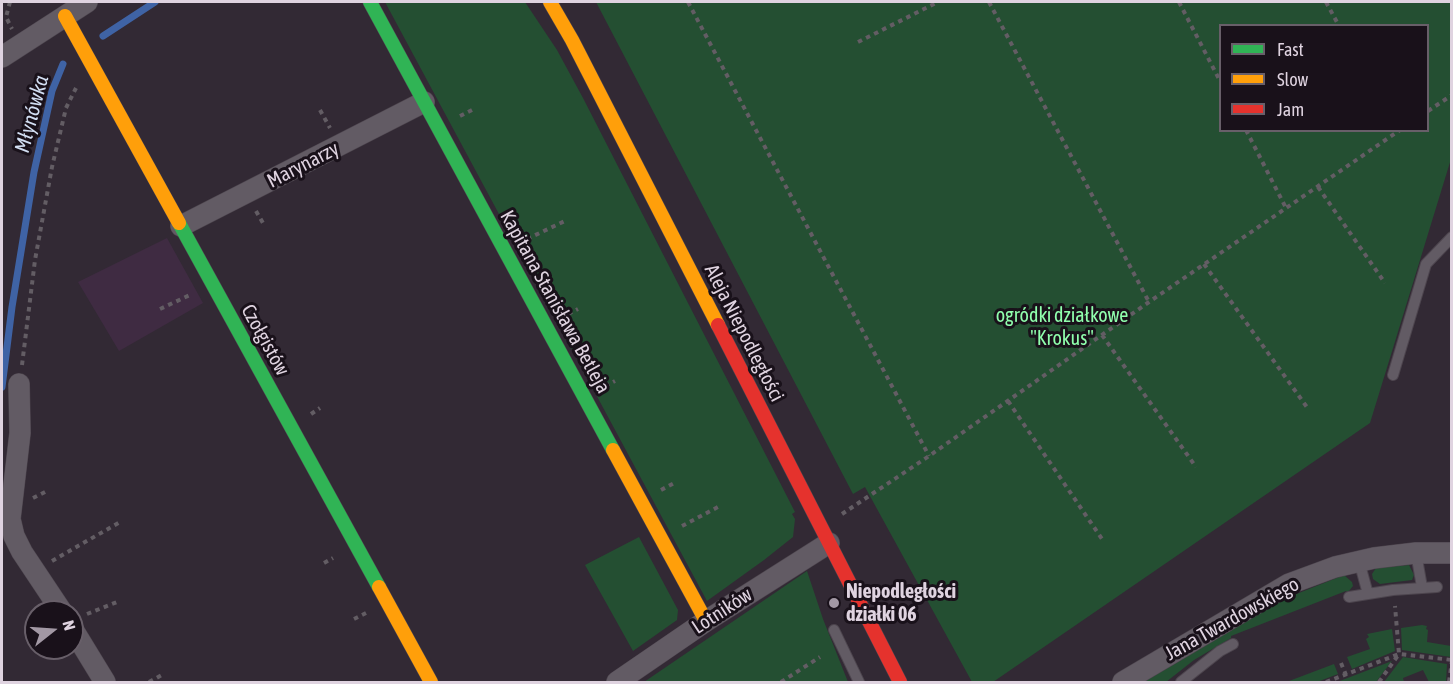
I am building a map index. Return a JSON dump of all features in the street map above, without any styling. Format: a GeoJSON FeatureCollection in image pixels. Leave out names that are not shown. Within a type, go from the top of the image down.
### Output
{"type":"FeatureCollection","features":[{"type":"Feature","properties":{"kind":"street"},"geometry":{"type":"LineString","coordinates":[[2,57],[69,22],[87,2]]}},
{"type":"Feature","properties":{"kind":"street","name":"Kapitana Stanisława Betleja"},"geometry":{"type":"LineString","coordinates":[[370,2],[706,621]]}},
{"type":"Feature","properties":{"kind":"street","name":"Aleja Niepodległości"},"geometry":{"type":"LineString","coordinates":[[550,2],[572,40],[900,682]]}},
{"type":"Feature","properties":{"kind":"street","name":"Czołgistów"},"geometry":{"type":"LineString","coordinates":[[69,22],[431,682]]}},
{"type":"Feature","properties":{"kind":"street","name":"Marynarzy"},"geometry":{"type":"LineString","coordinates":[[181,226],[424,102]]}},
{"type":"Feature","properties":{"kind":"street"},"geometry":{"type":"LineString","coordinates":[[19,384],[20,433],[9,519],[18,544],[57,600]]}},
{"type":"Feature","properties":{"kind":"street","name":"Lotników"},"geometry":{"type":"LineString","coordinates":[[617,682],[825,535]]}},
{"type":"Feature","properties":{"kind":"street","name":"Jana Twardowskiego"},"geometry":{"type":"LineString","coordinates":[[1123,682],[1289,584],[1359,561],[1416,553],[1452,553]]}},
{"type":"Feature","properties":{"kind":"street"},"geometry":{"type":"LineString","coordinates":[[84,643],[105,682]]}},
{"type":"Feature","properties":{"kind":"lane"},"geometry":{"type":"LineString","coordinates":[[1393,375],[1426,264],[1452,237]]}},
{"type":"Feature","properties":{"kind":"lane"},"geometry":{"type":"LineString","coordinates":[[1416,553],[1422,587]]}},
{"type":"Feature","properties":{"kind":"lane"},"geometry":{"type":"LineString","coordinates":[[1359,561],[1368,594]]}},
{"type":"Feature","properties":{"kind":"lane"},"geometry":{"type":"LineString","coordinates":[[1349,597],[1437,587]]}},
{"type":"Feature","properties":{"kind":"lane"},"geometry":{"type":"LineString","coordinates":[[834,630],[859,682]]}},
{"type":"Feature","properties":{"kind":"lane"},"geometry":{"type":"LineString","coordinates":[[1181,682],[1220,651],[1233,644]]}},
{"type":"Feature","properties":{"kind":"path"},"geometry":{"type":"LineString","coordinates":[[10,2],[6,17],[14,32]]}},
{"type":"Feature","properties":{"kind":"path"},"geometry":{"type":"LineString","coordinates":[[688,2],[929,456]]}},
{"type":"Feature","properties":{"kind":"path"},"geometry":{"type":"LineString","coordinates":[[858,42],[938,2]]}},
{"type":"Feature","properties":{"kind":"path"},"geometry":{"type":"LineString","coordinates":[[989,2],[1149,302]]}},
{"type":"Feature","properties":{"kind":"path"},"geometry":{"type":"LineString","coordinates":[[1179,2],[1219,77]]}},
{"type":"Feature","properties":{"kind":"path"},"geometry":{"type":"LineString","coordinates":[[1326,2],[1338,24]]}},
{"type":"Feature","properties":{"kind":"path"},"geometry":{"type":"LineString","coordinates":[[19,384],[35,260],[52,167],[66,108],[80,79]]}},
{"type":"Feature","properties":{"kind":"path"},"geometry":{"type":"LineString","coordinates":[[1429,110],[1452,95]]}},
{"type":"Feature","properties":{"kind":"path"},"geometry":{"type":"LineString","coordinates":[[1247,132],[1286,208]]}},
{"type":"Feature","properties":{"kind":"path"},"geometry":{"type":"LineString","coordinates":[[825,535],[929,456],[1396,132]]}},
{"type":"Feature","properties":{"kind":"path"},"geometry":{"type":"LineString","coordinates":[[1318,187],[1385,283]]}},
{"type":"Feature","properties":{"kind":"path"},"geometry":{"type":"LineString","coordinates":[[505,250],[567,220]]}},
{"type":"Feature","properties":{"kind":"path"},"geometry":{"type":"LineString","coordinates":[[1204,264],[1309,410]]}},
{"type":"Feature","properties":{"kind":"path"},"geometry":{"type":"LineString","coordinates":[[160,309],[196,292]]}},
{"type":"Feature","properties":{"kind":"path"},"geometry":{"type":"LineString","coordinates":[[1102,335],[1196,467]]}},
{"type":"Feature","properties":{"kind":"path"},"geometry":{"type":"LineString","coordinates":[[1008,401],[1102,539]]}},
{"type":"Feature","properties":{"kind":"path"},"geometry":{"type":"LineString","coordinates":[[661,538],[718,507]]}},
{"type":"Feature","properties":{"kind":"path"},"geometry":{"type":"LineString","coordinates":[[35,571],[120,522]]}},
{"type":"Feature","properties":{"kind":"path"},"geometry":{"type":"LineString","coordinates":[[84,614],[117,602]]}},
{"type":"Feature","properties":{"kind":"path"},"geometry":{"type":"LineString","coordinates":[[1379,682],[1399,654],[1395,604]]}},
{"type":"Feature","properties":{"kind":"path"},"geometry":{"type":"LineString","coordinates":[[1326,682],[1399,654],[1452,661],[1449,682]]}},
{"type":"Feature","properties":{"kind":"path"},"geometry":{"type":"LineString","coordinates":[[781,682],[820,657]]}},
{"type":"Feature","properties":{"kind":"path"},"geometry":{"type":"LineString","coordinates":[[1341,663],[1346,675]]}},
{"type":"Feature","properties":{"kind":"path"},"geometry":{"type":"LineString","coordinates":[[149,682],[162,675]]}},
{"type":"Feature","properties":{"kind":"shaded area"},"geometry":{"type":"Polygon","coordinates":[[[167,238],[203,303],[119,351],[78,282],[167,238]]]}},
{"type":"Feature","properties":{"kind":"green space"},"geometry":{"type":"Polygon","coordinates":[[[385,2],[525,2],[557,50],[583,98],[795,512],[792,514],[795,519],[793,537],[707,601],[385,2]]]}},
{"type":"Feature","properties":{"kind":"green space","name":"ogródki działkowe \"Krokus\""},"geometry":{"type":"Polygon","coordinates":[[[596,2],[1451,2],[1451,159],[1370,423],[993,682],[972,682],[865,487],[853,494],[596,2]]]}},
{"type":"Feature","properties":{"kind":"green space"},"geometry":{"type":"Polygon","coordinates":[[[639,537],[678,610],[677,620],[633,651],[585,565],[639,537]]]}},
{"type":"Feature","properties":{"kind":"green space"},"geometry":{"type":"Polygon","coordinates":[[[1409,565],[1414,575],[1412,580],[1380,584],[1373,579],[1372,574],[1376,568],[1409,565]]]}},
{"type":"Feature","properties":{"kind":"green space"},"geometry":{"type":"Polygon","coordinates":[[[807,571],[848,682],[644,682],[807,571]]]}},
{"type":"Feature","properties":{"kind":"green space"},"geometry":{"type":"Polygon","coordinates":[[[1344,575],[1353,586],[1348,592],[1231,636],[1166,682],[1143,682],[1279,601],[1344,575]]]}},
{"type":"Feature","properties":{"kind":"green space"},"geometry":{"type":"Polygon","coordinates":[[[1427,626],[1427,642],[1451,646],[1451,657],[1402,650],[1401,628],[1427,626]]]}},
{"type":"Feature","properties":{"kind":"green space"},"geometry":{"type":"Polygon","coordinates":[[[1392,629],[1395,651],[1352,669],[1347,657],[1370,649],[1366,639],[1369,637],[1367,634],[1392,629]]]}},
{"type":"Feature","properties":{"kind":"green space"},"geometry":{"type":"Polygon","coordinates":[[[1403,657],[1447,664],[1446,682],[1429,682],[1423,670],[1403,678],[1404,682],[1384,682],[1403,657]]]}},
{"type":"Feature","properties":{"kind":"green space"},"geometry":{"type":"Polygon","coordinates":[[[1392,661],[1376,682],[1337,682],[1392,661]]]}},
{"type":"Feature","properties":{"kind":"green space"},"geometry":{"type":"Polygon","coordinates":[[[1334,664],[1338,674],[1317,682],[1289,681],[1334,664]]]}},
{"type":"Feature","properties":{"kind":"waterway","name":"Młynówka"},"geometry":{"type":"LineString","coordinates":[[103,36],[155,2]]}},
{"type":"Feature","properties":{"kind":"waterway","name":"Młynówka"},"geometry":{"type":"LineString","coordinates":[[2,387],[12,307],[34,172],[52,91],[63,64]]}},
{"type":"Feature","properties":{"kind":"traffic: fast"},"geometry":{"type":"LineString","coordinates":[[370,2],[613,450]]}},
{"type":"Feature","properties":{"kind":"traffic: fast"},"geometry":{"type":"LineString","coordinates":[[179,223],[379,587]]}},
{"type":"Feature","properties":{"kind":"traffic: slow"},"geometry":{"type":"LineString","coordinates":[[550,2],[572,40],[718,325]]}},
{"type":"Feature","properties":{"kind":"traffic: slow"},"geometry":{"type":"LineString","coordinates":[[65,16],[179,223]]}},
{"type":"Feature","properties":{"kind":"traffic: slow"},"geometry":{"type":"LineString","coordinates":[[613,450],[706,621]]}},
{"type":"Feature","properties":{"kind":"traffic: slow"},"geometry":{"type":"LineString","coordinates":[[379,587],[431,682]]}},
{"type":"Feature","properties":{"kind":"traffic: jam"},"geometry":{"type":"LineString","coordinates":[[718,325],[900,682]]}},
{"type":"Feature","properties":{"kind":"place","name":"Niepodległości działki 06"},"geometry":{"type":"Point","coordinates":[834,603]}}]}
